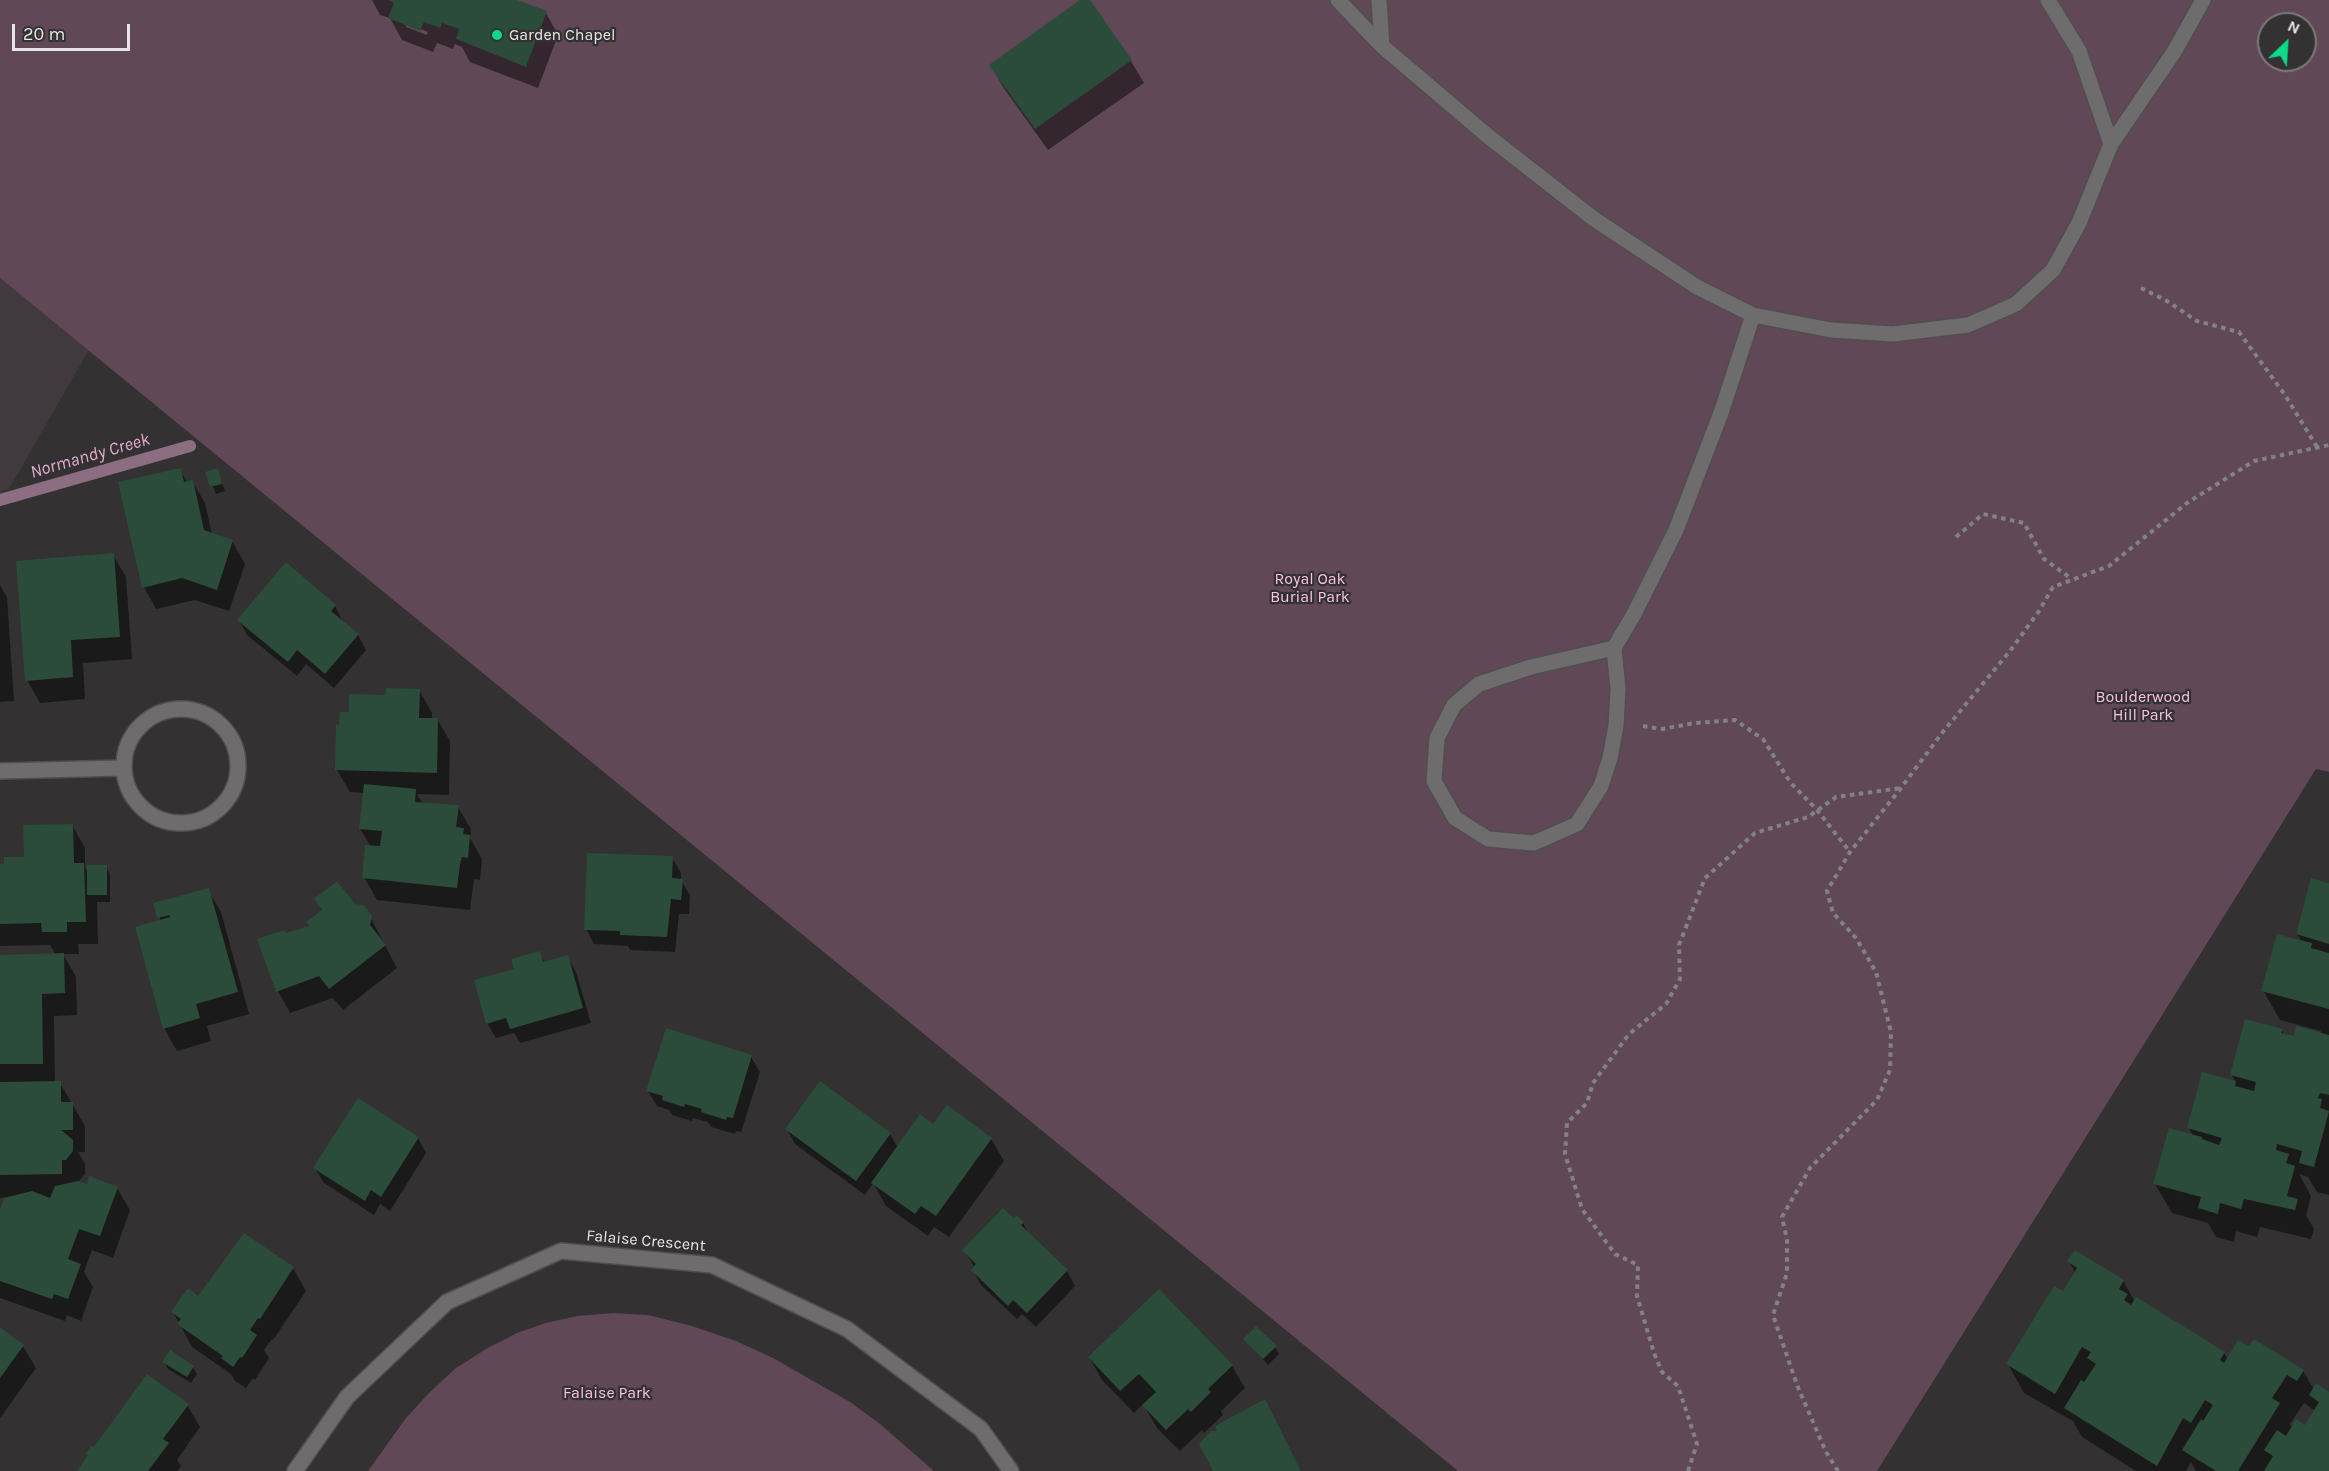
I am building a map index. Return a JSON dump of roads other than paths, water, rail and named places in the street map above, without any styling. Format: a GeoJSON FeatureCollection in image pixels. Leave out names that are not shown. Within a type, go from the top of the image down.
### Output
{"type":"FeatureCollection","features":[{"type":"Feature","properties":{"kind":"street"},"geometry":{"type":"LineString","coordinates":[[1338,0],[1382,46],[1489,137],[1594,219],[1697,287],[1754,315],[1831,330],[1893,334],[1968,325],[2016,304],[2053,270],[2079,223],[2111,144],[2174,52],[2203,0]]}},
{"type":"Feature","properties":{"kind":"street"},"geometry":{"type":"LineString","coordinates":[[1379,0],[1382,46]]}},
{"type":"Feature","properties":{"kind":"street"},"geometry":{"type":"LineString","coordinates":[[2048,0],[2079,51],[2111,144]]}},
{"type":"Feature","properties":{"kind":"street"},"geometry":{"type":"LineString","coordinates":[[1614,648],[1530,667],[1479,684],[1454,705],[1437,738],[1434,782],[1455,818],[1488,839],[1534,843],[1577,824],[1601,786],[1610,758],[1616,726],[1618,689],[1614,648],[1634,614],[1676,530],[1721,413],[1754,315]]}},
{"type":"Feature","properties":{"kind":"street"},"geometry":{"type":"LineString","coordinates":[[191,709],[215,720],[232,739],[239,763],[235,789],[220,810],[197,822],[171,823],[147,813],[130,794],[123,768],[128,743],[143,723],[166,710],[191,709]]}},
{"type":"Feature","properties":{"kind":"street"},"geometry":{"type":"LineString","coordinates":[[0,771],[123,768]]}},
{"type":"Feature","properties":{"kind":"street","name":"Falaise Crescent"},"geometry":{"type":"LineString","coordinates":[[295,1471],[347,1397],[447,1302],[561,1251],[712,1265],[847,1329],[981,1429],[1011,1471]]}},
{"type":"Feature","properties":{"kind":"waterway","name":"Normandy Creek"},"geometry":{"type":"LineString","coordinates":[[0,500],[190,446]]}},
{"type":"Feature","properties":{"kind":"place","name":"Garden Chapel"},"geometry":{"type":"Point","coordinates":[497,35]}},
{"type":"Feature","properties":{"kind":"park label","name":"Royal Oak Burial Park"},"geometry":{"type":"Point","coordinates":[1310,588]}},
{"type":"Feature","properties":{"kind":"park label","name":"Boulderwood Hill Park"},"geometry":{"type":"Point","coordinates":[2143,706]}},
{"type":"Feature","properties":{"kind":"park label","name":"Falaise Park"},"geometry":{"type":"Point","coordinates":[607,1393]}}]}
